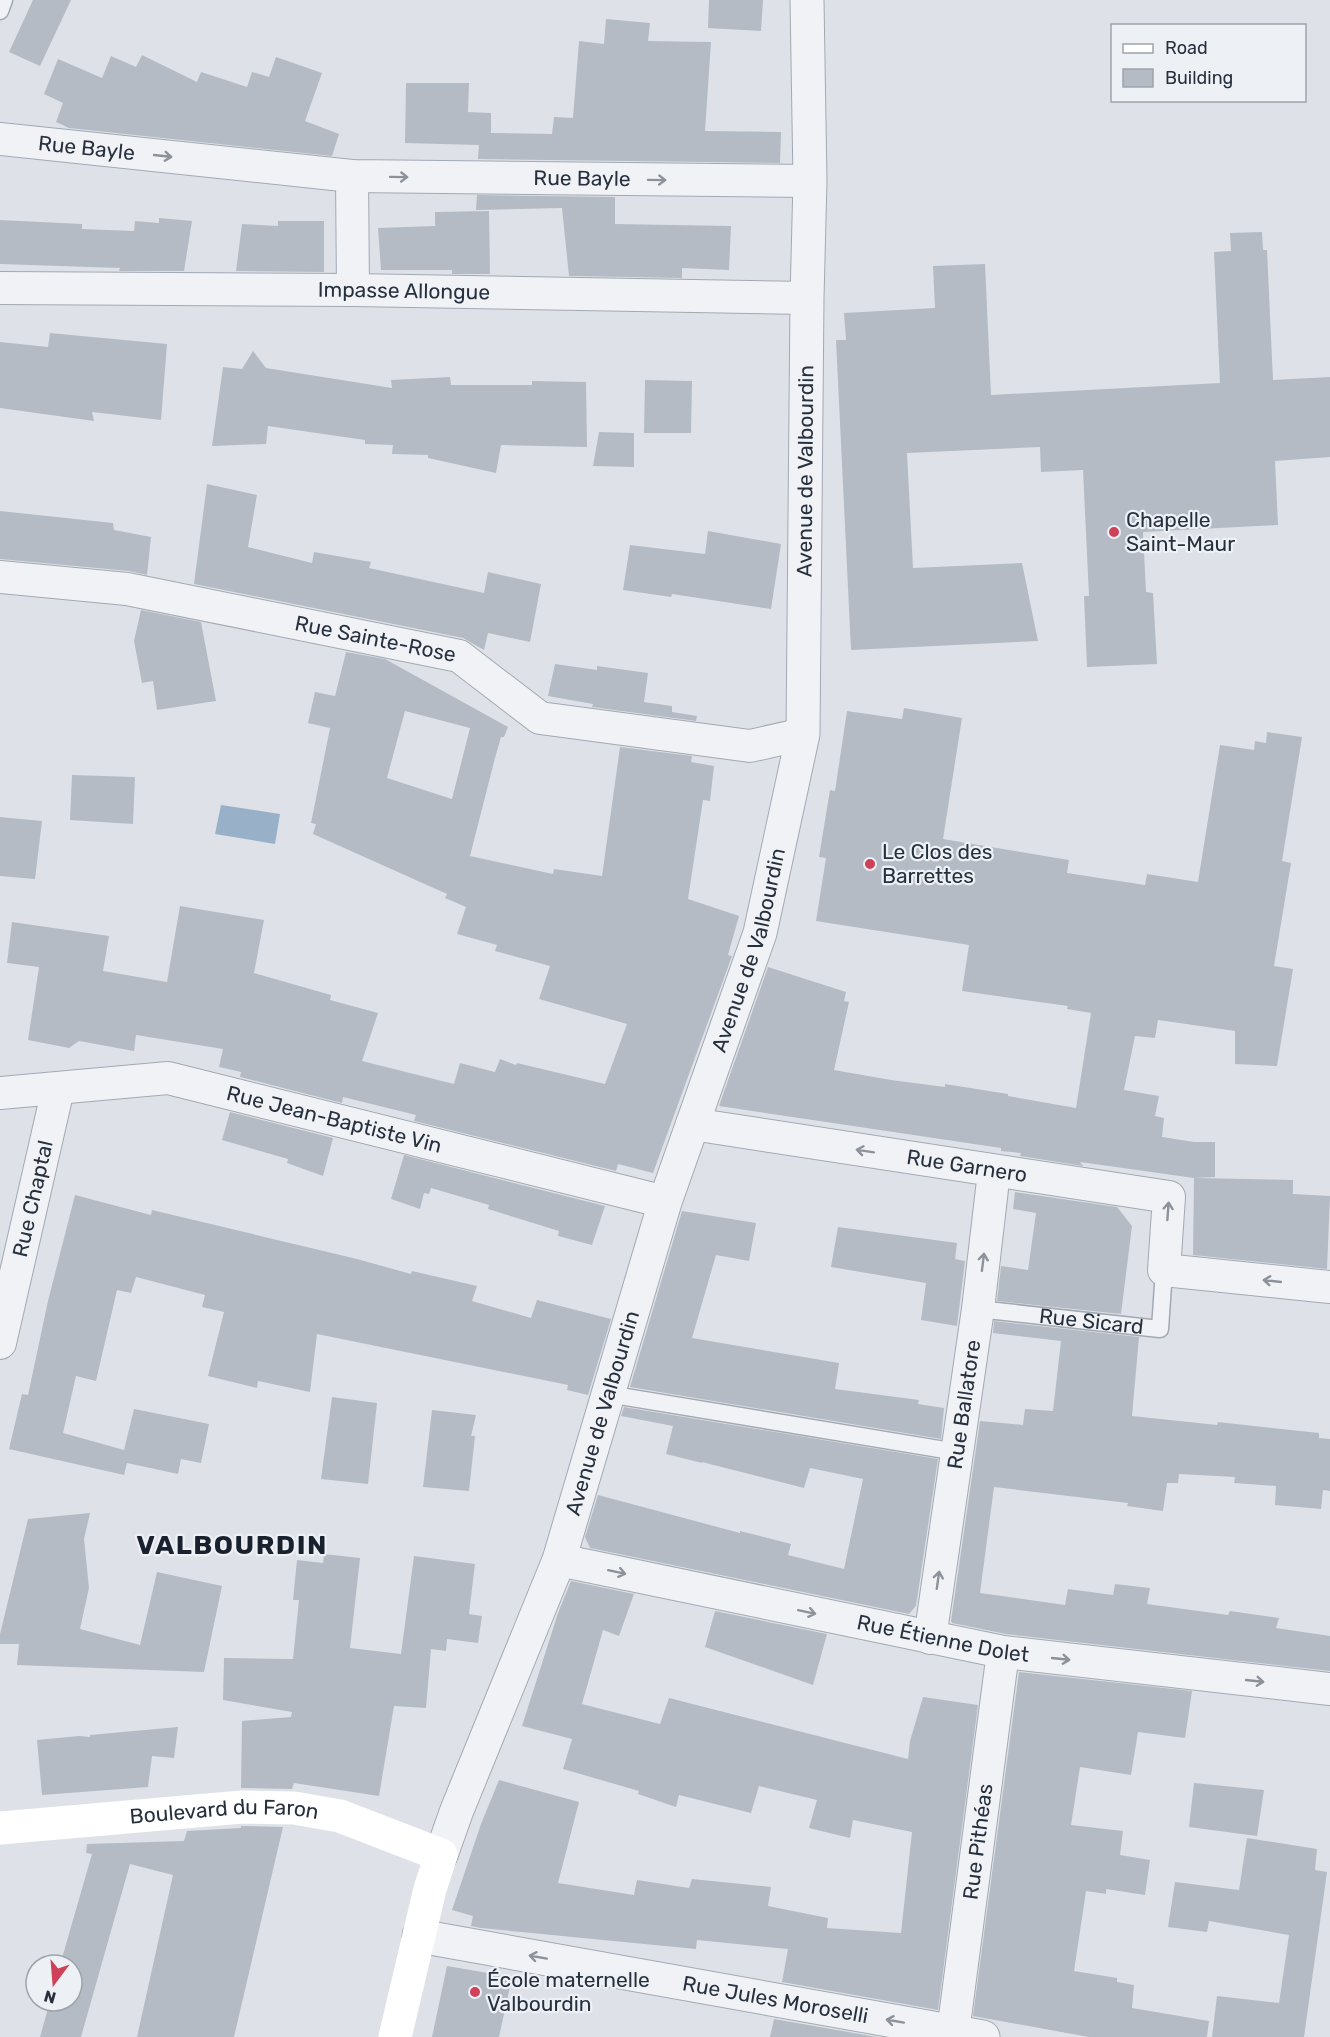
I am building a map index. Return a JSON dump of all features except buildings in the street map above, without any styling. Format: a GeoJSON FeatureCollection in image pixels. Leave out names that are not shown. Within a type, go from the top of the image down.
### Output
{"type":"FeatureCollection","features":[{"type":"Feature","properties":{"kind":"main road","name":"Boulevard du Faron"},"geometry":{"type":"LineString","coordinates":[[0,1828],[242,1807],[294,1808],[340,1816],[441,1856]]}},
{"type":"Feature","properties":{"kind":"main road"},"geometry":{"type":"LineString","coordinates":[[395,2037],[441,1856]]}},
{"type":"Feature","properties":{"kind":"street","name":"Avenue de Valbourdin"},"geometry":{"type":"LineString","coordinates":[[441,1856],[457,1810],[559,1560],[665,1202],[760,933],[803,734],[810,181],[807,0]]}},
{"type":"Feature","properties":{"kind":"street","name":"Rue Bayle"},"geometry":{"type":"LineString","coordinates":[[0,139],[352,176],[810,181]]}},
{"type":"Feature","properties":{"kind":"street"},"geometry":{"type":"LineString","coordinates":[[352,176],[353,290]]}},
{"type":"Feature","properties":{"kind":"street","name":"Impasse Allongue"},"geometry":{"type":"LineString","coordinates":[[0,288],[353,290],[807,298]]}},
{"type":"Feature","properties":{"kind":"street","name":"Rue Sainte-Rose"},"geometry":{"type":"LineString","coordinates":[[0,577],[127,589],[459,656],[540,717],[750,746],[803,734]]}},
{"type":"Feature","properties":{"kind":"street","name":"Rue Jean-Baptiste Vin"},"geometry":{"type":"LineString","coordinates":[[0,1093],[168,1078],[665,1202]]}},
{"type":"Feature","properties":{"kind":"street","name":"Rue Chaptal"},"geometry":{"type":"LineString","coordinates":[[0,1343],[58,1089]]}},
{"type":"Feature","properties":{"kind":"street","name":"Rue Garnero"},"geometry":{"type":"LineString","coordinates":[[692,1124],[1169,1197],[1164,1270]]}},
{"type":"Feature","properties":{"kind":"street","name":"Rue Ballatore"},"geometry":{"type":"LineString","coordinates":[[930,1638],[978,1309],[994,1172]]}},
{"type":"Feature","properties":{"kind":"street"},"geometry":{"type":"LineString","coordinates":[[1164,1270],[1330,1287]]}},
{"type":"Feature","properties":{"kind":"street","name":"Rue Étienne Dolet"},"geometry":{"type":"LineString","coordinates":[[559,1560],[1004,1652],[1330,1689]]}},
{"type":"Feature","properties":{"kind":"street","name":"Rue Pithéas"},"geometry":{"type":"LineString","coordinates":[[968,2034],[1004,1652]]}},
{"type":"Feature","properties":{"kind":"street","name":"Rue Jules Moroselli"},"geometry":{"type":"LineString","coordinates":[[419,1936],[968,2034]]}},
{"type":"Feature","properties":{"kind":"lane"},"geometry":{"type":"LineString","coordinates":[[0,11],[4,0]]}},
{"type":"Feature","properties":{"kind":"lane","name":"Rue Sicard"},"geometry":{"type":"LineString","coordinates":[[978,1309],[1160,1329],[1164,1270]]}},
{"type":"Feature","properties":{"kind":"lane"},"geometry":{"type":"LineString","coordinates":[[608,1394],[957,1452]]}},
{"type":"Feature","properties":{"kind":"water"},"geometry":{"type":"Polygon","coordinates":[[[221,805],[280,814],[275,844],[215,834],[221,805]]]}},
{"type":"Feature","properties":{"kind":"place","name":"Chapelle Saint-Maur"},"geometry":{"type":"Point","coordinates":[1114,532]}},
{"type":"Feature","properties":{"kind":"place","name":"Le Clos des Barrettes"},"geometry":{"type":"Point","coordinates":[870,864]}},
{"type":"Feature","properties":{"kind":"place","name":"École maternelle Valbourdin"},"geometry":{"type":"Point","coordinates":[475,1992]}},
{"type":"Feature","properties":{"kind":"district","name":"VALBOURDIN"},"geometry":{"type":"Point","coordinates":[232,1545]}}]}
